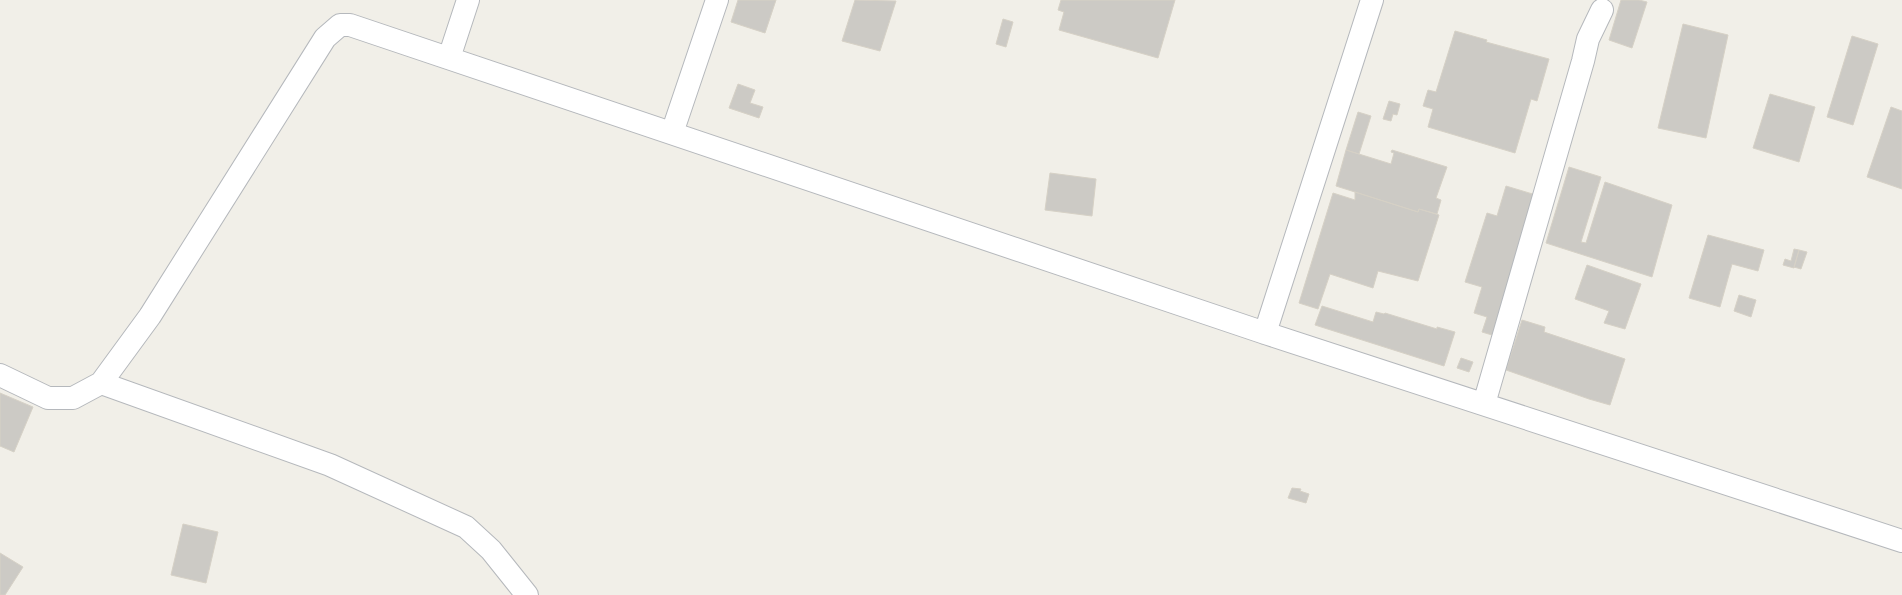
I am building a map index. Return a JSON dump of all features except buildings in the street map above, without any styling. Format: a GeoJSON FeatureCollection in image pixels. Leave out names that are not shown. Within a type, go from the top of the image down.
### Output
{"type":"FeatureCollection","features":[{"type":"Feature","properties":{"kind":"street"},"geometry":{"type":"LineString","coordinates":[[449,58],[468,0]]}},
{"type":"Feature","properties":{"kind":"street"},"geometry":{"type":"LineString","coordinates":[[672,133],[717,0]]}},
{"type":"Feature","properties":{"kind":"street"},"geometry":{"type":"LineString","coordinates":[[1265,333],[1372,0]]}},
{"type":"Feature","properties":{"kind":"street"},"geometry":{"type":"LineString","coordinates":[[1484,404],[1579,76],[1588,39],[1602,10]]}},
{"type":"Feature","properties":{"kind":"street"},"geometry":{"type":"LineString","coordinates":[[0,375],[48,398],[73,398],[101,383],[150,316],[324,38],[340,25],[350,25],[1265,333],[1902,541]]}},
{"type":"Feature","properties":{"kind":"street"},"geometry":{"type":"LineString","coordinates":[[101,383],[330,465],[466,526],[491,550],[528,595]]}}]}
